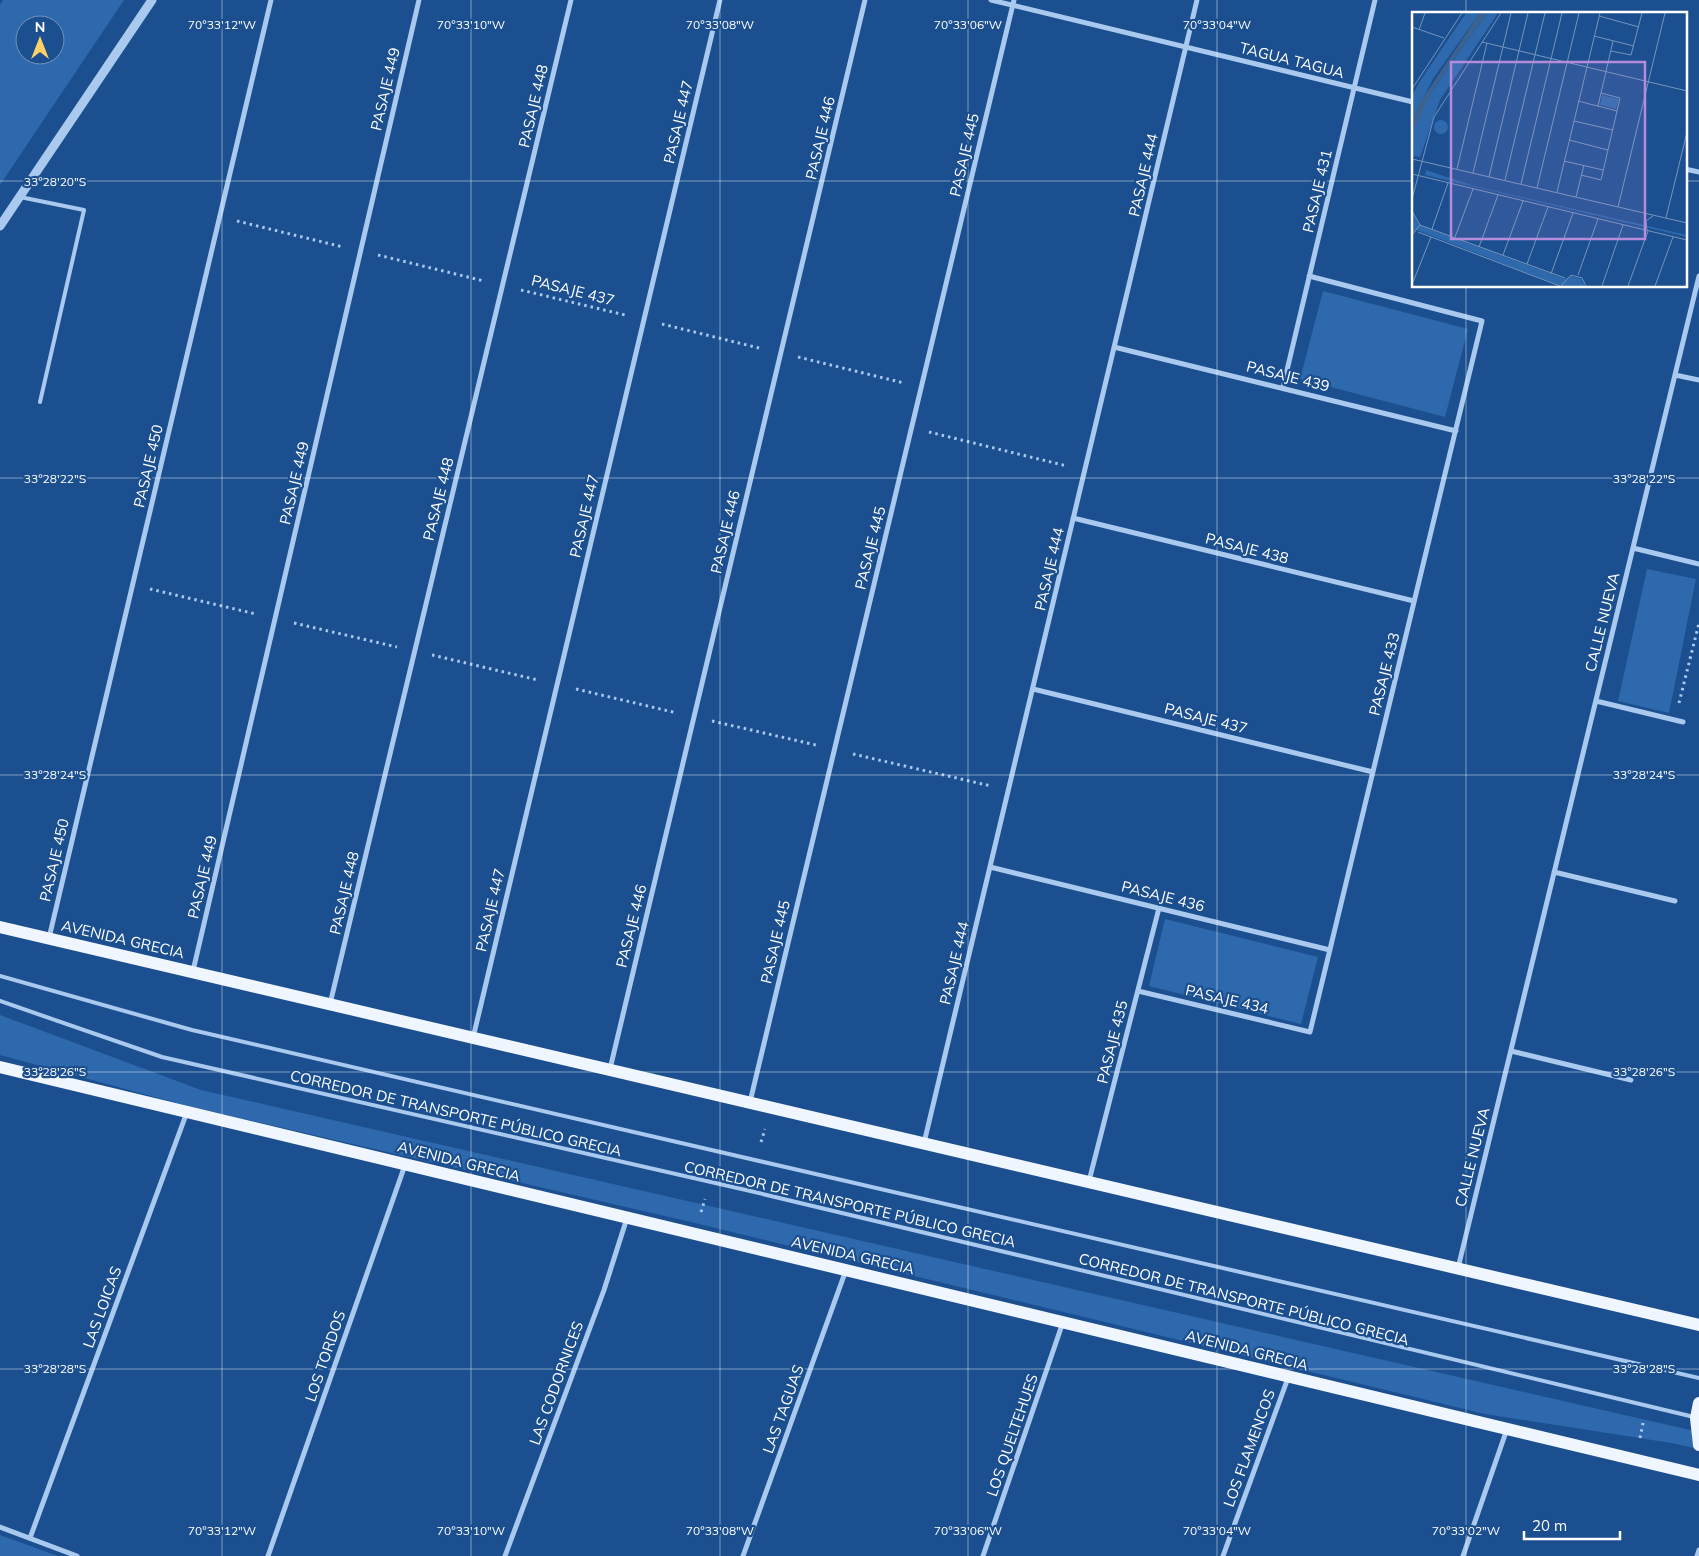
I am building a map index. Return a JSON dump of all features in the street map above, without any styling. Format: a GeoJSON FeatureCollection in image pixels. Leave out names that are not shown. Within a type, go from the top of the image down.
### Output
{"type":"FeatureCollection","features":[{"type":"Feature","properties":{"kind":"main road","name":"AVENIDA GRECIA"},"geometry":{"type":"LineString","coordinates":[[0,927],[1699,1325]]}},
{"type":"Feature","properties":{"kind":"main road","name":"AVENIDA GRECIA"},"geometry":{"type":"LineString","coordinates":[[0,1067],[1699,1476]]}},
{"type":"Feature","properties":{"kind":"main road"},"geometry":{"type":"LineString","coordinates":[[1699,1403],[1699,1446]]}},
{"type":"Feature","properties":{"kind":"street"},"geometry":{"type":"LineString","coordinates":[[0,226],[152,0]]}},
{"type":"Feature","properties":{"kind":"street","name":"PASAJE 450"},"geometry":{"type":"LineString","coordinates":[[49,938],[271,0]]}},
{"type":"Feature","properties":{"kind":"street","name":"PASAJE 449"},"geometry":{"type":"LineString","coordinates":[[192,972],[419,0]]}},
{"type":"Feature","properties":{"kind":"street","name":"PASAJE 448"},"geometry":{"type":"LineString","coordinates":[[330,1005],[571,0]]}},
{"type":"Feature","properties":{"kind":"street","name":"PASAJE 447"},"geometry":{"type":"LineString","coordinates":[[473,1038],[720,0]]}},
{"type":"Feature","properties":{"kind":"street","name":"PASAJE 446"},"geometry":{"type":"LineString","coordinates":[[609,1070],[866,0]]}},
{"type":"Feature","properties":{"kind":"street","name":"TAGUA TAGUA"},"geometry":{"type":"LineString","coordinates":[[991,0],[1014,3],[1186,48],[1412,102]]}},
{"type":"Feature","properties":{"kind":"street","name":"PASAJE 444"},"geometry":{"type":"LineString","coordinates":[[924,1143],[1197,0]]}},
{"type":"Feature","properties":{"kind":"street","name":"PASAJE 431"},"geometry":{"type":"LineString","coordinates":[[1283,388],[1375,0]]}},
{"type":"Feature","properties":{"kind":"street","name":"PASAJE 445"},"geometry":{"type":"LineString","coordinates":[[750,1103],[1014,3]]}},
{"type":"Feature","properties":{"kind":"street"},"geometry":{"type":"LineString","coordinates":[[1686,169],[1699,172]]}},
{"type":"Feature","properties":{"kind":"street","name":"PASAJE 433"},"geometry":{"type":"LineString","coordinates":[[1309,276],[1482,321],[1310,1032]]}},
{"type":"Feature","properties":{"kind":"street","name":"CALLE NUEVA"},"geometry":{"type":"LineString","coordinates":[[1458,1268],[1699,276]]}},
{"type":"Feature","properties":{"kind":"street","name":"PASAJE 439"},"geometry":{"type":"LineString","coordinates":[[1114,347],[1456,431]]}},
{"type":"Feature","properties":{"kind":"street"},"geometry":{"type":"LineString","coordinates":[[1675,375],[1699,380]]}},
{"type":"Feature","properties":{"kind":"street","name":"PASAJE 438"},"geometry":{"type":"LineString","coordinates":[[1074,518],[1414,601]]}},
{"type":"Feature","properties":{"kind":"street"},"geometry":{"type":"LineString","coordinates":[[1633,548],[1699,564]]}},
{"type":"Feature","properties":{"kind":"street","name":"PASAJE 437"},"geometry":{"type":"LineString","coordinates":[[1033,689],[1373,772]]}},
{"type":"Feature","properties":{"kind":"street"},"geometry":{"type":"LineString","coordinates":[[1596,701],[1683,722]]}},
{"type":"Feature","properties":{"kind":"street","name":"PASAJE 436"},"geometry":{"type":"LineString","coordinates":[[990,867],[1330,950]]}},
{"type":"Feature","properties":{"kind":"street"},"geometry":{"type":"LineString","coordinates":[[1554,872],[1675,901]]}},
{"type":"Feature","properties":{"kind":"street","name":"PASAJE 435"},"geometry":{"type":"LineString","coordinates":[[1089,1182],[1159,908]]}},
{"type":"Feature","properties":{"kind":"street","name":"PASAJE 434"},"geometry":{"type":"LineString","coordinates":[[1138,991],[1310,1032]]}},
{"type":"Feature","properties":{"kind":"street"},"geometry":{"type":"LineString","coordinates":[[1511,1051],[1631,1080]]}},
{"type":"Feature","properties":{"kind":"street","name":"LAS LOICAS"},"geometry":{"type":"LineString","coordinates":[[30,1538],[187,1112]]}},
{"type":"Feature","properties":{"kind":"street","name":"LOS TORDOS"},"geometry":{"type":"LineString","coordinates":[[268,1556],[405,1165]]}},
{"type":"Feature","properties":{"kind":"street","name":"LAS CODORNICES"},"geometry":{"type":"LineString","coordinates":[[505,1556],[604,1290],[627,1218]]}},
{"type":"Feature","properties":{"kind":"street","name":"LAS TAGUAS"},"geometry":{"type":"LineString","coordinates":[[743,1556],[846,1270]]}},
{"type":"Feature","properties":{"kind":"street","name":"LOS QUELTEHUES"},"geometry":{"type":"LineString","coordinates":[[983,1556],[1063,1322]]}},
{"type":"Feature","properties":{"kind":"street","name":"LOS FLAMENCOS"},"geometry":{"type":"LineString","coordinates":[[1223,1556],[1289,1377]]}},
{"type":"Feature","properties":{"kind":"street"},"geometry":{"type":"LineString","coordinates":[[1463,1556],[1507,1429]]}},
{"type":"Feature","properties":{"kind":"street"},"geometry":{"type":"LineString","coordinates":[[0,1527],[77,1556]]}},
{"type":"Feature","properties":{"kind":"street"},"geometry":{"type":"LineString","coordinates":[[1697,1556],[1699,1550]]}},
{"type":"Feature","properties":{"kind":"lane"},"geometry":{"type":"LineString","coordinates":[[20,197],[84,210],[40,402]]}},
{"type":"Feature","properties":{"kind":"lane","name":"CORREDOR DE TRANSPORTE PÚBLICO GRECIA"},"geometry":{"type":"LineString","coordinates":[[0,976],[192,1030],[1699,1378]]}},
{"type":"Feature","properties":{"kind":"lane","name":"CORREDOR DE TRANSPORTE PÚBLICO GRECIA"},"geometry":{"type":"LineString","coordinates":[[0,1001],[162,1057],[746,1190],[1698,1418]]}},
{"type":"Feature","properties":{"kind":"path","name":"PASAJE 437"},"geometry":{"type":"LineString","coordinates":[[219,217],[922,387]]}},
{"type":"Feature","properties":{"kind":"path"},"geometry":{"type":"LineString","coordinates":[[912,428],[1085,470]]}},
{"type":"Feature","properties":{"kind":"path"},"geometry":{"type":"LineString","coordinates":[[1675,720],[1699,623]]}},
{"type":"Feature","properties":{"kind":"shaded area"},"geometry":{"type":"Polygon","coordinates":[[[3,0],[124,0],[0,185],[0,5],[3,0]]]}},
{"type":"Feature","properties":{"kind":"shaded area"},"geometry":{"type":"Polygon","coordinates":[[[1323,291],[1468,329],[1445,417],[1300,379],[1323,291]]]}},
{"type":"Feature","properties":{"kind":"shaded area"},"geometry":{"type":"Polygon","coordinates":[[[1647,569],[1696,579],[1669,713],[1618,701],[1647,569]]]}},
{"type":"Feature","properties":{"kind":"shaded area"},"geometry":{"type":"Polygon","coordinates":[[[1165,919],[1318,957],[1301,1024],[1149,986],[1165,919]]]}},
{"type":"Feature","properties":{"kind":"shaded area"},"geometry":{"type":"Polygon","coordinates":[[[0,1015],[201,1090],[1699,1432],[1699,1449],[1485,1414],[695,1223],[188,1106],[0,1055],[0,1015]]]}},
{"type":"Feature","properties":{"kind":"shaded area"},"geometry":{"type":"Polygon","coordinates":[[[0,1535],[58,1556],[0,1556],[0,1535]]]}}]}
